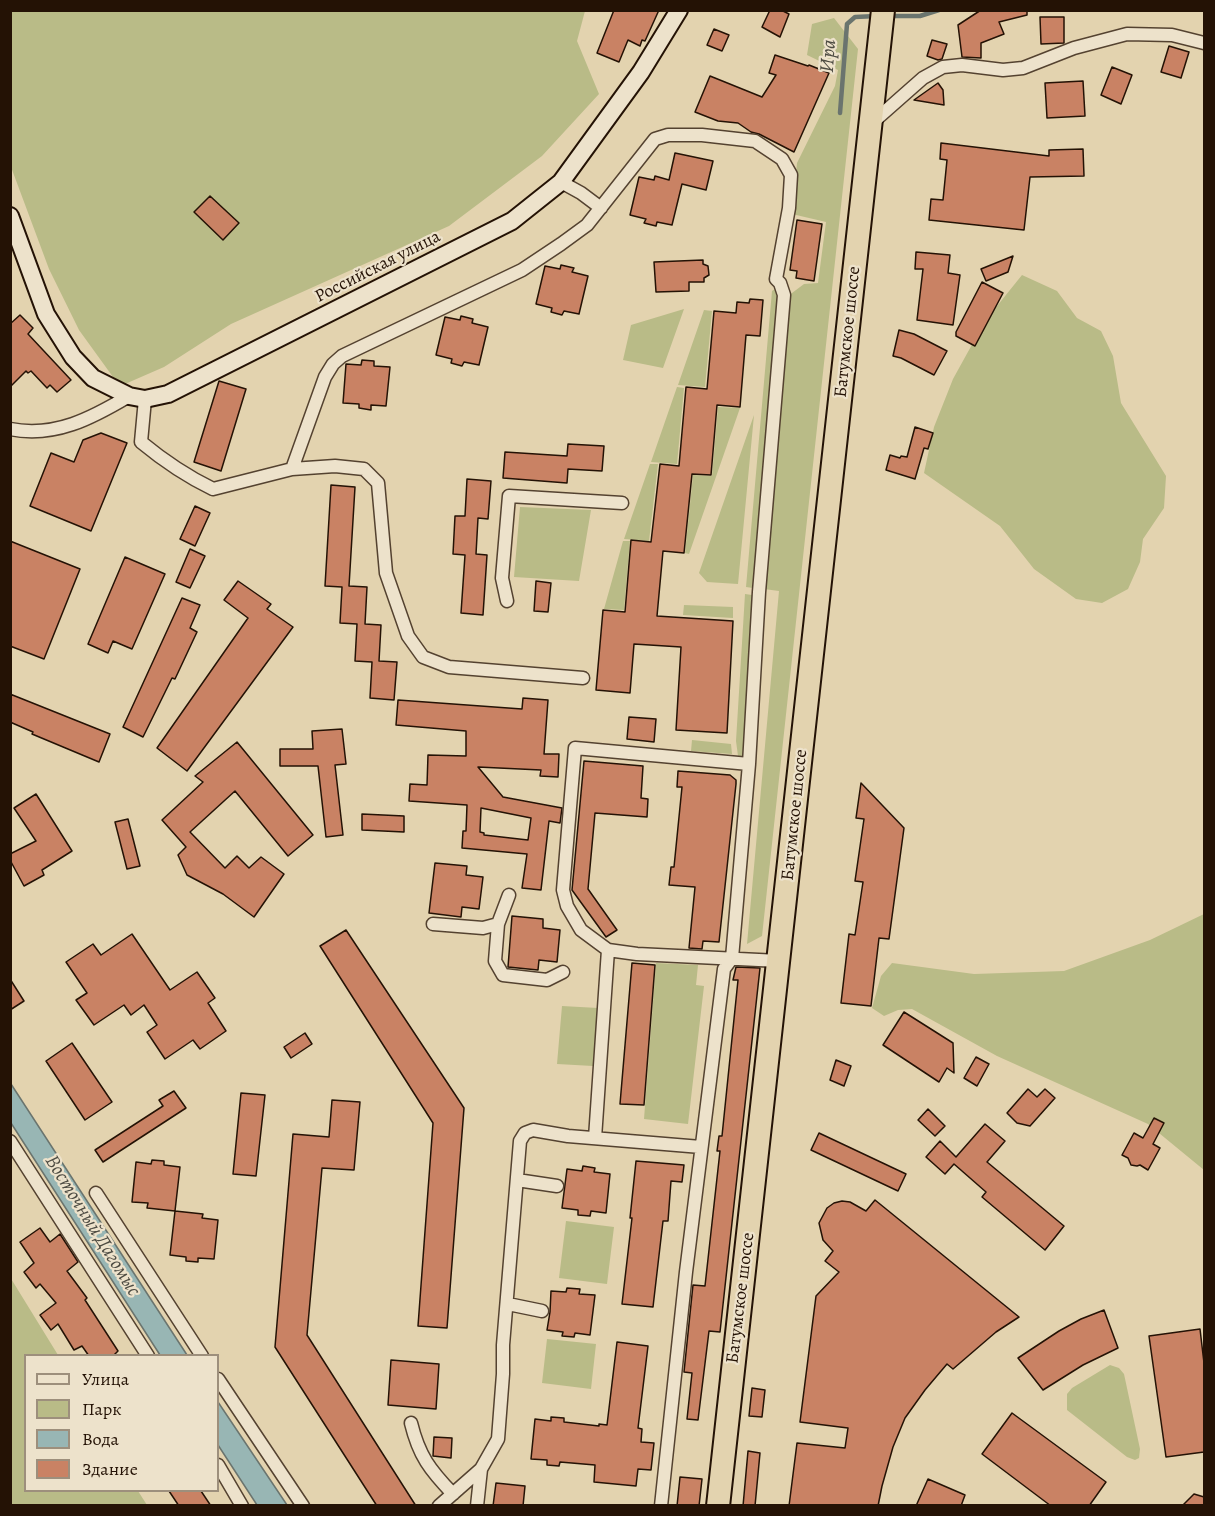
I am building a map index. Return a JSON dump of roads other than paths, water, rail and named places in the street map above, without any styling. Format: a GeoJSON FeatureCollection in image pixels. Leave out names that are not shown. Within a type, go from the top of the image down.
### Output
{"type":"FeatureCollection","features":[{"type":"Feature","properties":{"kind":"highway","name":"Батумское шоссе"},"geometry":{"type":"LineString","coordinates":[[718,1506],[883,10]]}},
{"type":"Feature","properties":{"kind":"main road","name":"Российская улица"},"geometry":{"type":"LineString","coordinates":[[137,398],[168,394],[512,221],[561,182],[641,72],[679,10]]}},
{"type":"Feature","properties":{"kind":"main road"},"geometry":{"type":"LineString","coordinates":[[10,216],[46,314],[73,357],[93,378],[137,398]]}},
{"type":"Feature","properties":{"kind":"street"},"geometry":{"type":"LineString","coordinates":[[871,124],[923,78],[943,67],[962,65],[1003,70],[1023,68],[1074,48],[1127,34],[1172,35],[1204,43]]}},
{"type":"Feature","properties":{"kind":"street"},"geometry":{"type":"LineString","coordinates":[[292,469],[333,364],[342,356],[522,270],[587,225],[655,139],[668,135],[702,135],[754,141],[782,159],[791,175],[789,208],[776,279],[784,295],[732,958],[724,969],[701,1147],[661,1506]]}},
{"type":"Feature","properties":{"kind":"street"},"geometry":{"type":"LineString","coordinates":[[561,182],[601,208]]}},
{"type":"Feature","properties":{"kind":"street"},"geometry":{"type":"LineString","coordinates":[[137,398],[141,442],[184,475],[213,489],[292,469],[334,466],[364,469],[378,483],[386,573],[408,636],[423,657],[449,668],[583,678]]}},
{"type":"Feature","properties":{"kind":"street","name":"Российская улица"},"geometry":{"type":"LineString","coordinates":[[10,429],[26,432],[49,431],[74,425],[137,398]]}},
{"type":"Feature","properties":{"kind":"street"},"geometry":{"type":"LineString","coordinates":[[507,601],[502,578],[508,496],[622,503]]}},
{"type":"Feature","properties":{"kind":"street"},"geometry":{"type":"LineString","coordinates":[[749,764],[575,748],[563,890],[567,906],[581,930],[608,950],[637,954],[779,961]]}},
{"type":"Feature","properties":{"kind":"street"},"geometry":{"type":"LineString","coordinates":[[509,895],[498,924],[495,961],[503,975],[547,980],[563,972]]}},
{"type":"Feature","properties":{"kind":"street"},"geometry":{"type":"LineString","coordinates":[[433,924],[483,928],[498,924]]}},
{"type":"Feature","properties":{"kind":"street"},"geometry":{"type":"LineString","coordinates":[[595,1138],[608,950]]}},
{"type":"Feature","properties":{"kind":"street"},"geometry":{"type":"LineString","coordinates":[[439,1506],[481,1468],[498,1439],[503,1345],[520,1141],[525,1133],[533,1130],[568,1136],[701,1147]]}},
{"type":"Feature","properties":{"kind":"street"},"geometry":{"type":"LineString","coordinates":[[10,1141],[147,1354]]}},
{"type":"Feature","properties":{"kind":"street"},"geometry":{"type":"LineString","coordinates":[[517,1180],[557,1186]]}},
{"type":"Feature","properties":{"kind":"street"},"geometry":{"type":"LineString","coordinates":[[96,1192],[200,1354]]}},
{"type":"Feature","properties":{"kind":"street"},"geometry":{"type":"LineString","coordinates":[[508,1304],[542,1311]]}},
{"type":"Feature","properties":{"kind":"street"},"geometry":{"type":"LineString","coordinates":[[219,1380],[303,1506]]}},
{"type":"Feature","properties":{"kind":"street"},"geometry":{"type":"LineString","coordinates":[[411,1423],[416,1445],[432,1473],[453,1494]]}},
{"type":"Feature","properties":{"kind":"street"},"geometry":{"type":"LineString","coordinates":[[219,1467],[242,1506]]}},
{"type":"Feature","properties":{"kind":"street"},"geometry":{"type":"LineString","coordinates":[[477,1506],[481,1468]]}},
{"type":"Feature","properties":{"kind":"water","name":"Восточный Дагомыс"},"geometry":{"type":"Polygon","coordinates":[[[11,1084],[186,1354],[159,1354],[11,1123],[11,1084]]]}},
{"type":"Feature","properties":{"kind":"water"},"geometry":{"type":"Polygon","coordinates":[[[219,1403],[287,1505],[257,1505],[219,1447],[219,1403]]]}},
{"type":"Feature","properties":{"kind":"waterway","name":"Ира"},"geometry":{"type":"LineString","coordinates":[[888,16],[920,16],[939,10]]}},
{"type":"Feature","properties":{"kind":"waterway","name":"Ира"},"geometry":{"type":"LineString","coordinates":[[840,113],[847,24],[855,17],[877,16]]}}]}
